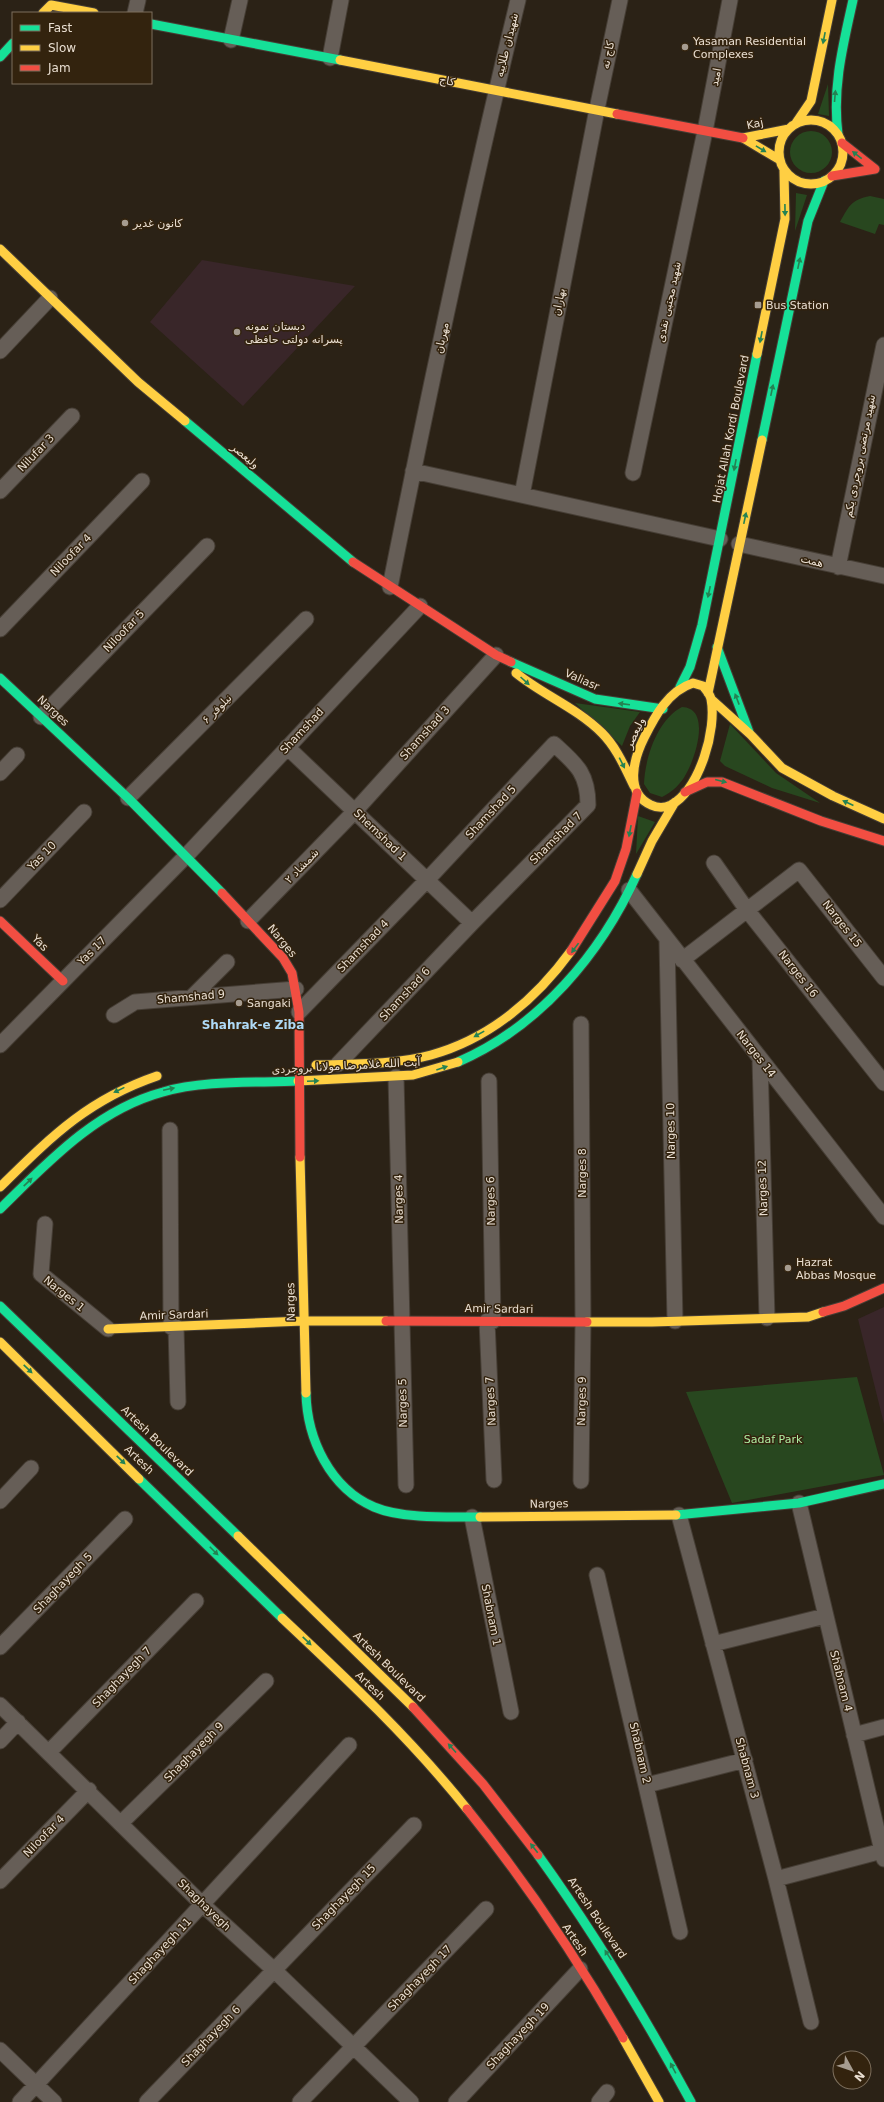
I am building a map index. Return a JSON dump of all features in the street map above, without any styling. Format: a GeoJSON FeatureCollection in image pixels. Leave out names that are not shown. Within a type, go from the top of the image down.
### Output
{"type":"FeatureCollection","features":[{"type":"Feature","properties":{"kind":"main road"},"geometry":{"type":"LineString","coordinates":[[832,0],[810,102],[779,145],[780,160],[784,171],[798,182],[811,184],[828,179],[880,170]]}},
{"type":"Feature","properties":{"kind":"main road"},"geometry":{"type":"LineString","coordinates":[[496,655],[530,686],[579,714],[603,734],[616,751],[644,802],[657,807],[665,807],[676,802],[696,776],[705,758],[710,733],[710,696],[717,647],[808,221],[828,179],[842,161],[840,139],[834,116],[834,96],[854,0]]}},
{"type":"Feature","properties":{"kind":"main road"},"geometry":{"type":"LineString","coordinates":[[48,6],[87,12]]}},
{"type":"Feature","properties":{"kind":"main road","name":"کاج"},"geometry":{"type":"LineString","coordinates":[[152,24],[743,138]]}},
{"type":"Feature","properties":{"kind":"main road"},"geometry":{"type":"LineString","coordinates":[[0,57],[12,45]]}},
{"type":"Feature","properties":{"kind":"main road"},"geometry":{"type":"LineString","coordinates":[[792,126],[814,120],[824,122],[840,139],[880,170]]}},
{"type":"Feature","properties":{"kind":"main road","name":"Kaj"},"geometry":{"type":"LineString","coordinates":[[743,138],[792,126]]}},
{"type":"Feature","properties":{"kind":"main road","name":"Kaj"},"geometry":{"type":"LineString","coordinates":[[743,138],[780,160]]}},
{"type":"Feature","properties":{"kind":"main road","name":"Hojat Allah Kordi Boulevard"},"geometry":{"type":"LineString","coordinates":[[680,687],[690,667],[696,650],[785,219],[784,171]]}},
{"type":"Feature","properties":{"kind":"main road","name":"ولیعصر"},"geometry":{"type":"LineString","coordinates":[[0,249],[144,387],[348,558],[390,587],[496,655]]}},
{"type":"Feature","properties":{"kind":"main road"},"geometry":{"type":"LineString","coordinates":[[717,647],[750,735]]}},
{"type":"Feature","properties":{"kind":"main road","name":"Valiasr"},"geometry":{"type":"LineString","coordinates":[[496,655],[595,699],[663,708]]}},
{"type":"Feature","properties":{"kind":"main road","name":"Narges"},"geometry":{"type":"LineString","coordinates":[[0,678],[128,798],[283,958],[292,973],[299,1012],[294,1066],[298,1081],[306,1412],[312,1436],[332,1475],[360,1499],[375,1507],[406,1514],[472,1517],[679,1515],[799,1503],[884,1484]]}},
{"type":"Feature","properties":{"kind":"main road"},"geometry":{"type":"LineString","coordinates":[[680,687],[693,683],[703,686],[710,696],[782,768],[833,796],[884,819]]}},
{"type":"Feature","properties":{"kind":"main road","name":"ولیعصر"},"geometry":{"type":"LineString","coordinates":[[636,789],[638,751],[645,736],[663,708],[680,687]]}},
{"type":"Feature","properties":{"kind":"main road"},"geometry":{"type":"LineString","coordinates":[[685,792],[701,783],[715,780],[729,784],[821,821],[884,842]]}},
{"type":"Feature","properties":{"kind":"main road","name":"آیت الله غلامرضا مولانا بروجردی"},"geometry":{"type":"LineString","coordinates":[[294,1066],[392,1062],[432,1055],[468,1040],[507,1017],[542,986],[575,948],[615,882],[627,845],[636,789]]}},
{"type":"Feature","properties":{"kind":"main road","name":"آیت الله غلامرضا مولانا بروجردی"},"geometry":{"type":"LineString","coordinates":[[0,1209],[75,1137],[92,1124],[123,1105],[149,1094],[178,1087],[251,1080],[298,1081],[396,1077],[427,1073],[453,1064],[485,1049],[513,1032],[548,1002],[572,976],[589,953],[629,890],[650,846],[676,802]]}},
{"type":"Feature","properties":{"kind":"main road"},"geometry":{"type":"LineString","coordinates":[[615,882],[629,890]]}},
{"type":"Feature","properties":{"kind":"main road","name":"Yas"},"geometry":{"type":"LineString","coordinates":[[0,921],[62,982]]}},
{"type":"Feature","properties":{"kind":"main road"},"geometry":{"type":"LineString","coordinates":[[0,1187],[64,1126],[86,1108],[126,1087],[167,1074]]}},
{"type":"Feature","properties":{"kind":"main road","name":"Amir Sardari"},"geometry":{"type":"LineString","coordinates":[[108,1330],[303,1321],[401,1320],[675,1322],[808,1316],[844,1306],[884,1288]]}},
{"type":"Feature","properties":{"kind":"main road","name":"Artesh Boulevard"},"geometry":{"type":"LineString","coordinates":[[0,1306],[397,1690],[425,1718],[469,1767],[547,1865],[582,1916],[625,1983],[691,2102]]}},
{"type":"Feature","properties":{"kind":"main road","name":"Artesh"},"geometry":{"type":"LineString","coordinates":[[0,1342],[397,1730],[450,1788],[519,1879],[580,1969],[636,2059],[659,2102]]}},
{"type":"Feature","properties":{"kind":"street"},"geometry":{"type":"LineString","coordinates":[[135,12],[138,0]]}},
{"type":"Feature","properties":{"kind":"street"},"geometry":{"type":"LineString","coordinates":[[231,40],[240,0]]}},
{"type":"Feature","properties":{"kind":"street"},"geometry":{"type":"LineString","coordinates":[[330,58],[341,0]]}},
{"type":"Feature","properties":{"kind":"street","name":"شهیدان طلاییه"},"geometry":{"type":"LineString","coordinates":[[496,90],[518,0]]}},
{"type":"Feature","properties":{"kind":"street","name":"کاج نه"},"geometry":{"type":"LineString","coordinates":[[597,109],[620,0]]}},
{"type":"Feature","properties":{"kind":"street","name":"امید"},"geometry":{"type":"LineString","coordinates":[[705,131],[730,0]]}},
{"type":"Feature","properties":{"kind":"street","name":"مهربان"},"geometry":{"type":"LineString","coordinates":[[390,587],[413,471],[496,90]]}},
{"type":"Feature","properties":{"kind":"street","name":"بهاران"},"geometry":{"type":"LineString","coordinates":[[522,495],[597,109]]}},
{"type":"Feature","properties":{"kind":"street","name":"شهید مجتبی نقدی"},"geometry":{"type":"LineString","coordinates":[[633,473],[705,131]]}},
{"type":"Feature","properties":{"kind":"street"},"geometry":{"type":"LineString","coordinates":[[0,351],[50,298]]}},
{"type":"Feature","properties":{"kind":"street","name":"شهید مرتضی بروجردی یکم"},"geometry":{"type":"LineString","coordinates":[[838,567],[880,381],[884,345]]}},
{"type":"Feature","properties":{"kind":"street","name":"Nilufar 3"},"geometry":{"type":"LineString","coordinates":[[0,491],[72,416]]}},
{"type":"Feature","properties":{"kind":"street"},"geometry":{"type":"LineString","coordinates":[[413,471],[720,539]]}},
{"type":"Feature","properties":{"kind":"street","name":"Niloofar 4"},"geometry":{"type":"LineString","coordinates":[[0,629],[142,481]]}},
{"type":"Feature","properties":{"kind":"street","name":"همت"},"geometry":{"type":"LineString","coordinates":[[740,544],[884,576]]}},
{"type":"Feature","properties":{"kind":"street","name":"Niloofar 5"},"geometry":{"type":"LineString","coordinates":[[41,717],[207,546]]}},
{"type":"Feature","properties":{"kind":"street","name":"Shamshad"},"geometry":{"type":"LineString","coordinates":[[185,858],[420,606]]}},
{"type":"Feature","properties":{"kind":"street","name":"نیلوفر ۶"},"geometry":{"type":"LineString","coordinates":[[128,798],[306,619]]}},
{"type":"Feature","properties":{"kind":"street","name":"Shamshad 3"},"geometry":{"type":"LineString","coordinates":[[355,811],[496,655]]}},
{"type":"Feature","properties":{"kind":"street","name":"Shamshad 5"},"geometry":{"type":"LineString","coordinates":[[427,880],[554,744]]}},
{"type":"Feature","properties":{"kind":"street","name":"Shamshad 7"},"geometry":{"type":"LineString","coordinates":[[472,923],[588,805],[588,793],[581,771],[554,744]]}},
{"type":"Feature","properties":{"kind":"street","name":"Shemshad 1"},"geometry":{"type":"LineString","coordinates":[[287,747],[472,923]]}},
{"type":"Feature","properties":{"kind":"street"},"geometry":{"type":"LineString","coordinates":[[0,773],[18,755]]}},
{"type":"Feature","properties":{"kind":"street","name":"شمشاد ۲"},"geometry":{"type":"LineString","coordinates":[[248,921],[355,811]]}},
{"type":"Feature","properties":{"kind":"street","name":"Yas 10"},"geometry":{"type":"LineString","coordinates":[[0,900],[84,812]]}},
{"type":"Feature","properties":{"kind":"street","name":"Yas 17"},"geometry":{"type":"LineString","coordinates":[[0,1045],[185,858]]}},
{"type":"Feature","properties":{"kind":"street","name":"Narges 16"},"geometry":{"type":"LineString","coordinates":[[714,864],[747,910],[884,1083]]}},
{"type":"Feature","properties":{"kind":"street","name":"Narges 15"},"geometry":{"type":"LineString","coordinates":[[747,910],[799,870],[884,978]]}},
{"type":"Feature","properties":{"kind":"street","name":"Shamshad 4"},"geometry":{"type":"LineString","coordinates":[[299,1012],[427,880]]}},
{"type":"Feature","properties":{"kind":"street","name":"Narges 14"},"geometry":{"type":"LineString","coordinates":[[629,890],[667,941],[884,1217]]}},
{"type":"Feature","properties":{"kind":"street"},"geometry":{"type":"LineString","coordinates":[[682,960],[747,910]]}},
{"type":"Feature","properties":{"kind":"street","name":"Shamshad 6"},"geometry":{"type":"LineString","coordinates":[[338,1064],[472,923]]}},
{"type":"Feature","properties":{"kind":"street","name":"Narges 10"},"geometry":{"type":"LineString","coordinates":[[667,941],[675,1322]]}},
{"type":"Feature","properties":{"kind":"street"},"geometry":{"type":"LineString","coordinates":[[192,997],[227,962]]}},
{"type":"Feature","properties":{"kind":"street","name":"Shamshad 9"},"geometry":{"type":"LineString","coordinates":[[114,1015],[135,1002],[296,989]]}},
{"type":"Feature","properties":{"kind":"street","name":"Narges 8"},"geometry":{"type":"LineString","coordinates":[[581,1024],[583,1322]]}},
{"type":"Feature","properties":{"kind":"street","name":"Narges 12"},"geometry":{"type":"LineString","coordinates":[[760,1059],[767,1318]]}},
{"type":"Feature","properties":{"kind":"street","name":"Narges 4"},"geometry":{"type":"LineString","coordinates":[[396,1077],[401,1320]]}},
{"type":"Feature","properties":{"kind":"street","name":"Narges 6"},"geometry":{"type":"LineString","coordinates":[[489,1081],[490,1321]]}},
{"type":"Feature","properties":{"kind":"street"},"geometry":{"type":"LineString","coordinates":[[170,1130],[174,1327],[178,1402]]}},
{"type":"Feature","properties":{"kind":"street","name":"Narges 1"},"geometry":{"type":"LineString","coordinates":[[45,1224],[41,1274],[108,1330]]}},
{"type":"Feature","properties":{"kind":"street","name":"Narges 5"},"geometry":{"type":"LineString","coordinates":[[401,1320],[406,1485]]}},
{"type":"Feature","properties":{"kind":"street","name":"Narges 7"},"geometry":{"type":"LineString","coordinates":[[490,1321],[494,1480]]}},
{"type":"Feature","properties":{"kind":"street","name":"Narges 9"},"geometry":{"type":"LineString","coordinates":[[581,1481],[583,1322]]}},
{"type":"Feature","properties":{"kind":"street"},"geometry":{"type":"LineString","coordinates":[[0,1501],[31,1468]]}},
{"type":"Feature","properties":{"kind":"street","name":"Shabnam 4"},"geometry":{"type":"LineString","coordinates":[[799,1503],[883,1855]]}},
{"type":"Feature","properties":{"kind":"street","name":"Shabnam 3"},"geometry":{"type":"LineString","coordinates":[[679,1515],[776,1879],[811,2022]]}},
{"type":"Feature","properties":{"kind":"street","name":"Shabnam 1"},"geometry":{"type":"LineString","coordinates":[[472,1517],[511,1712]]}},
{"type":"Feature","properties":{"kind":"street","name":"Shaghayegh 5"},"geometry":{"type":"LineString","coordinates":[[0,1647],[125,1519]]}},
{"type":"Feature","properties":{"kind":"street","name":"Shabnam 2"},"geometry":{"type":"LineString","coordinates":[[597,1574],[680,1932]]}},
{"type":"Feature","properties":{"kind":"street","name":"Shaghayegh 7"},"geometry":{"type":"LineString","coordinates":[[49,1752],[196,1601]]}},
{"type":"Feature","properties":{"kind":"street"},"geometry":{"type":"LineString","coordinates":[[714,1644],[825,1616]]}},
{"type":"Feature","properties":{"kind":"street","name":"Shaghayegh 9"},"geometry":{"type":"LineString","coordinates":[[122,1822],[266,1681]]}},
{"type":"Feature","properties":{"kind":"street","name":"Shaghayegh"},"geometry":{"type":"LineString","coordinates":[[0,1705],[122,1822],[203,1905],[274,1970],[411,2102]]}},
{"type":"Feature","properties":{"kind":"street"},"geometry":{"type":"LineString","coordinates":[[0,1741],[18,1722]]}},
{"type":"Feature","properties":{"kind":"street"},"geometry":{"type":"LineString","coordinates":[[854,1735],[884,1727]]}},
{"type":"Feature","properties":{"kind":"street","name":"Shaghayegh 11"},"geometry":{"type":"LineString","coordinates":[[20,2102],[349,1745]]}},
{"type":"Feature","properties":{"kind":"street"},"geometry":{"type":"LineString","coordinates":[[647,1785],[745,1760]]}},
{"type":"Feature","properties":{"kind":"street","name":"Niloofar 4"},"geometry":{"type":"LineString","coordinates":[[0,1881],[89,1790]]}},
{"type":"Feature","properties":{"kind":"street","name":"Shaghayegh 15"},"geometry":{"type":"LineString","coordinates":[[274,1970],[414,1825]]}},
{"type":"Feature","properties":{"kind":"street"},"geometry":{"type":"LineString","coordinates":[[776,1879],[883,1855]]}},
{"type":"Feature","properties":{"kind":"street","name":"Shaghayegh 17"},"geometry":{"type":"LineString","coordinates":[[300,2102],[486,1909]]}},
{"type":"Feature","properties":{"kind":"street","name":"Shaghayegh 19"},"geometry":{"type":"LineString","coordinates":[[456,2102],[580,1969]]}},
{"type":"Feature","properties":{"kind":"street","name":"Shaghayegh 6"},"geometry":{"type":"LineString","coordinates":[[147,2102],[274,1970]]}},
{"type":"Feature","properties":{"kind":"street"},"geometry":{"type":"LineString","coordinates":[[0,2050],[54,2102]]}},
{"type":"Feature","properties":{"kind":"shaded area","name":"دبستان نمونه پسرانه دولتی حافظی"},"geometry":{"type":"Polygon","coordinates":[[[202,260],[355,286],[243,406],[150,322],[202,260]]]}},
{"type":"Feature","properties":{"kind":"shaded area"},"geometry":{"type":"Polygon","coordinates":[[[884,1307],[884,1424],[858,1319],[884,1307]]]}},
{"type":"Feature","properties":{"kind":"green space"},"geometry":{"type":"Polygon","coordinates":[[[828,84],[829,116],[818,114],[828,84]]]}},
{"type":"Feature","properties":{"kind":"green space"},"geometry":{"type":"Polygon","coordinates":[[[811,131],[826,137],[832,152],[826,167],[811,173],[796,167],[790,152],[796,137],[811,131]]]}},
{"type":"Feature","properties":{"kind":"green space"},"geometry":{"type":"Polygon","coordinates":[[[796,193],[807,195],[795,231],[796,193]]]}},
{"type":"Feature","properties":{"kind":"green space"},"geometry":{"type":"Polygon","coordinates":[[[870,196],[884,199],[884,225],[879,224],[875,234],[840,222],[851,204],[870,196]]]}},
{"type":"Feature","properties":{"kind":"green space"},"geometry":{"type":"Polygon","coordinates":[[[575,703],[640,712],[630,726],[622,746],[575,703]]]}},
{"type":"Feature","properties":{"kind":"green space"},"geometry":{"type":"Polygon","coordinates":[[[682,707],[691,710],[697,716],[699,735],[697,746],[690,767],[682,781],[669,793],[662,797],[650,793],[644,784],[647,763],[659,730],[673,713],[682,707]]]}},
{"type":"Feature","properties":{"kind":"green space"},"geometry":{"type":"Polygon","coordinates":[[[730,724],[776,773],[820,803],[772,788],[725,766],[720,761],[730,724]]]}},
{"type":"Feature","properties":{"kind":"green space"},"geometry":{"type":"Polygon","coordinates":[[[638,816],[655,822],[636,854],[638,816]]]}},
{"type":"Feature","properties":{"kind":"green space","name":"Sadaf Park"},"geometry":{"type":"Polygon","coordinates":[[[857,1377],[884,1475],[732,1503],[686,1392],[857,1377]]]}},
{"type":"Feature","properties":{"kind":"traffic: fast"},"geometry":{"type":"LineString","coordinates":[[838,134],[836,100],[837,83],[842,50],[853,0]]}},
{"type":"Feature","properties":{"kind":"traffic: fast"},"geometry":{"type":"LineString","coordinates":[[152,24],[340,60]]}},
{"type":"Feature","properties":{"kind":"traffic: fast"},"geometry":{"type":"LineString","coordinates":[[0,57],[12,44]]}},
{"type":"Feature","properties":{"kind":"traffic: fast"},"geometry":{"type":"LineString","coordinates":[[762,440],[808,221],[824,181]]}},
{"type":"Feature","properties":{"kind":"traffic: fast"},"geometry":{"type":"LineString","coordinates":[[680,687],[690,667],[702,625],[757,354]]}},
{"type":"Feature","properties":{"kind":"traffic: fast"},"geometry":{"type":"LineString","coordinates":[[185,421],[353,562]]}},
{"type":"Feature","properties":{"kind":"traffic: fast"},"geometry":{"type":"LineString","coordinates":[[717,647],[749,732]]}},
{"type":"Feature","properties":{"kind":"traffic: fast"},"geometry":{"type":"LineString","coordinates":[[511,662],[595,699],[663,709]]}},
{"type":"Feature","properties":{"kind":"traffic: fast"},"geometry":{"type":"LineString","coordinates":[[0,678],[128,798],[222,893]]}},
{"type":"Feature","properties":{"kind":"traffic: fast"},"geometry":{"type":"LineString","coordinates":[[458,1062],[487,1047],[515,1029],[541,1008],[564,985],[586,959],[605,932],[622,904],[637,874]]}},
{"type":"Feature","properties":{"kind":"traffic: fast"},"geometry":{"type":"LineString","coordinates":[[0,1209],[36,1173],[74,1140],[116,1111],[139,1100],[163,1092],[195,1086],[230,1083],[298,1081]]}},
{"type":"Feature","properties":{"kind":"traffic: fast"},"geometry":{"type":"LineString","coordinates":[[0,1306],[238,1536]]}},
{"type":"Feature","properties":{"kind":"traffic: fast"},"geometry":{"type":"LineString","coordinates":[[306,1393],[307,1410],[316,1444],[333,1475],[358,1499],[374,1507],[398,1514],[440,1517],[480,1517]]}},
{"type":"Feature","properties":{"kind":"traffic: fast"},"geometry":{"type":"LineString","coordinates":[[139,1479],[282,1618]]}},
{"type":"Feature","properties":{"kind":"traffic: fast"},"geometry":{"type":"LineString","coordinates":[[676,1515],[799,1503],[884,1484]]}},
{"type":"Feature","properties":{"kind":"traffic: fast"},"geometry":{"type":"LineString","coordinates":[[538,1855],[619,1976],[691,2102]]}},
{"type":"Feature","properties":{"kind":"traffic: slow"},"geometry":{"type":"LineString","coordinates":[[796,123],[811,101],[832,0]]}},
{"type":"Feature","properties":{"kind":"traffic: slow"},"geometry":{"type":"LineString","coordinates":[[44,12],[51,5],[89,12]]}},
{"type":"Feature","properties":{"kind":"traffic: slow"},"geometry":{"type":"LineString","coordinates":[[340,60],[617,114]]}},
{"type":"Feature","properties":{"kind":"traffic: slow"},"geometry":{"type":"LineString","coordinates":[[811,120],[823,122],[834,129],[841,140],[843,152],[841,164],[834,175],[823,182],[811,184],[799,182],[788,175],[781,164],[779,152],[781,140],[788,129],[799,122],[811,120]]}},
{"type":"Feature","properties":{"kind":"traffic: slow"},"geometry":{"type":"LineString","coordinates":[[780,160],[743,138],[789,129]]}},
{"type":"Feature","properties":{"kind":"traffic: slow"},"geometry":{"type":"LineString","coordinates":[[757,354],[785,219],[784,171]]}},
{"type":"Feature","properties":{"kind":"traffic: slow"},"geometry":{"type":"LineString","coordinates":[[0,249],[138,382],[185,421]]}},
{"type":"Feature","properties":{"kind":"traffic: slow"},"geometry":{"type":"LineString","coordinates":[[708,693],[762,440]]}},
{"type":"Feature","properties":{"kind":"traffic: slow"},"geometry":{"type":"LineString","coordinates":[[516,673],[526,681],[582,716],[602,733],[624,765],[634,786]]}},
{"type":"Feature","properties":{"kind":"traffic: slow"},"geometry":{"type":"LineString","coordinates":[[693,683],[703,686],[711,699],[712,712],[709,742],[698,772],[690,786],[681,797],[669,806],[653,806],[643,799],[637,792],[634,784],[637,755],[648,730],[663,705],[676,692],[693,683]]}},
{"type":"Feature","properties":{"kind":"traffic: slow"},"geometry":{"type":"LineString","coordinates":[[711,699],[751,735],[782,768],[833,796],[884,819]]}},
{"type":"Feature","properties":{"kind":"traffic: slow"},"geometry":{"type":"LineString","coordinates":[[637,874],[652,841],[675,802]]}},
{"type":"Feature","properties":{"kind":"traffic: slow"},"geometry":{"type":"LineString","coordinates":[[316,1065],[403,1061],[431,1055],[452,1048],[492,1028],[510,1015],[543,985],[571,951]]}},
{"type":"Feature","properties":{"kind":"traffic: slow"},"geometry":{"type":"LineString","coordinates":[[298,1081],[413,1075],[458,1062]]}},
{"type":"Feature","properties":{"kind":"traffic: slow"},"geometry":{"type":"LineString","coordinates":[[0,1187],[54,1136],[90,1108],[110,1096],[157,1076]]}},
{"type":"Feature","properties":{"kind":"traffic: slow"},"geometry":{"type":"LineString","coordinates":[[300,1157],[306,1393]]}},
{"type":"Feature","properties":{"kind":"traffic: slow"},"geometry":{"type":"LineString","coordinates":[[587,1322],[652,1322],[808,1317],[823,1312]]}},
{"type":"Feature","properties":{"kind":"traffic: slow"},"geometry":{"type":"LineString","coordinates":[[108,1329],[303,1321],[386,1321]]}},
{"type":"Feature","properties":{"kind":"traffic: slow"},"geometry":{"type":"LineString","coordinates":[[0,1342],[139,1479]]}},
{"type":"Feature","properties":{"kind":"traffic: slow"},"geometry":{"type":"LineString","coordinates":[[480,1517],[676,1515]]}},
{"type":"Feature","properties":{"kind":"traffic: slow"},"geometry":{"type":"LineString","coordinates":[[238,1536],[413,1707]]}},
{"type":"Feature","properties":{"kind":"traffic: slow"},"geometry":{"type":"LineString","coordinates":[[282,1618],[401,1734],[424,1758],[467,1809]]}},
{"type":"Feature","properties":{"kind":"traffic: slow"},"geometry":{"type":"LineString","coordinates":[[623,2038],[659,2102]]}},
{"type":"Feature","properties":{"kind":"traffic: jam"},"geometry":{"type":"LineString","coordinates":[[617,114],[743,138]]}},
{"type":"Feature","properties":{"kind":"traffic: jam"},"geometry":{"type":"LineString","coordinates":[[832,176],[875,169],[842,143]]}},
{"type":"Feature","properties":{"kind":"traffic: jam"},"geometry":{"type":"LineString","coordinates":[[353,562],[496,655],[511,662]]}},
{"type":"Feature","properties":{"kind":"traffic: jam"},"geometry":{"type":"LineString","coordinates":[[685,792],[707,782],[722,782],[821,821],[884,841]]}},
{"type":"Feature","properties":{"kind":"traffic: jam"},"geometry":{"type":"LineString","coordinates":[[571,951],[615,881],[626,849],[637,793]]}},
{"type":"Feature","properties":{"kind":"traffic: jam"},"geometry":{"type":"LineString","coordinates":[[222,893],[283,958],[292,973],[299,1012],[300,1157]]}},
{"type":"Feature","properties":{"kind":"traffic: jam"},"geometry":{"type":"LineString","coordinates":[[0,921],[63,981]]}},
{"type":"Feature","properties":{"kind":"traffic: jam"},"geometry":{"type":"LineString","coordinates":[[823,1312],[844,1306],[884,1288]]}},
{"type":"Feature","properties":{"kind":"traffic: jam"},"geometry":{"type":"LineString","coordinates":[[386,1321],[587,1322]]}},
{"type":"Feature","properties":{"kind":"traffic: jam"},"geometry":{"type":"LineString","coordinates":[[413,1707],[483,1784],[538,1855]]}},
{"type":"Feature","properties":{"kind":"traffic: jam"},"geometry":{"type":"LineString","coordinates":[[467,1809],[550,1920],[623,2038]]}},
{"type":"Feature","properties":{"kind":"place","name":"Yasaman Residential Complexes"},"geometry":{"type":"Point","coordinates":[685,47]}},
{"type":"Feature","properties":{"kind":"place","name":"کانون غدیر"},"geometry":{"type":"Point","coordinates":[125,223]}},
{"type":"Feature","properties":{"kind":"place","name":"Bus Station"},"geometry":{"type":"Point","coordinates":[758,305]}},
{"type":"Feature","properties":{"kind":"place","name":"دبستان نمونه پسرانه دولتی حافظی"},"geometry":{"type":"Point","coordinates":[237,332]}},
{"type":"Feature","properties":{"kind":"place","name":"Sangaki"},"geometry":{"type":"Point","coordinates":[239,1003]}},
{"type":"Feature","properties":{"kind":"place","name":"Hazrat Abbas Mosque"},"geometry":{"type":"Point","coordinates":[788,1268]}},
{"type":"Feature","properties":{"kind":"district","name":"Shahrak-e Ziba"},"geometry":{"type":"Point","coordinates":[253,1025]}}]}
